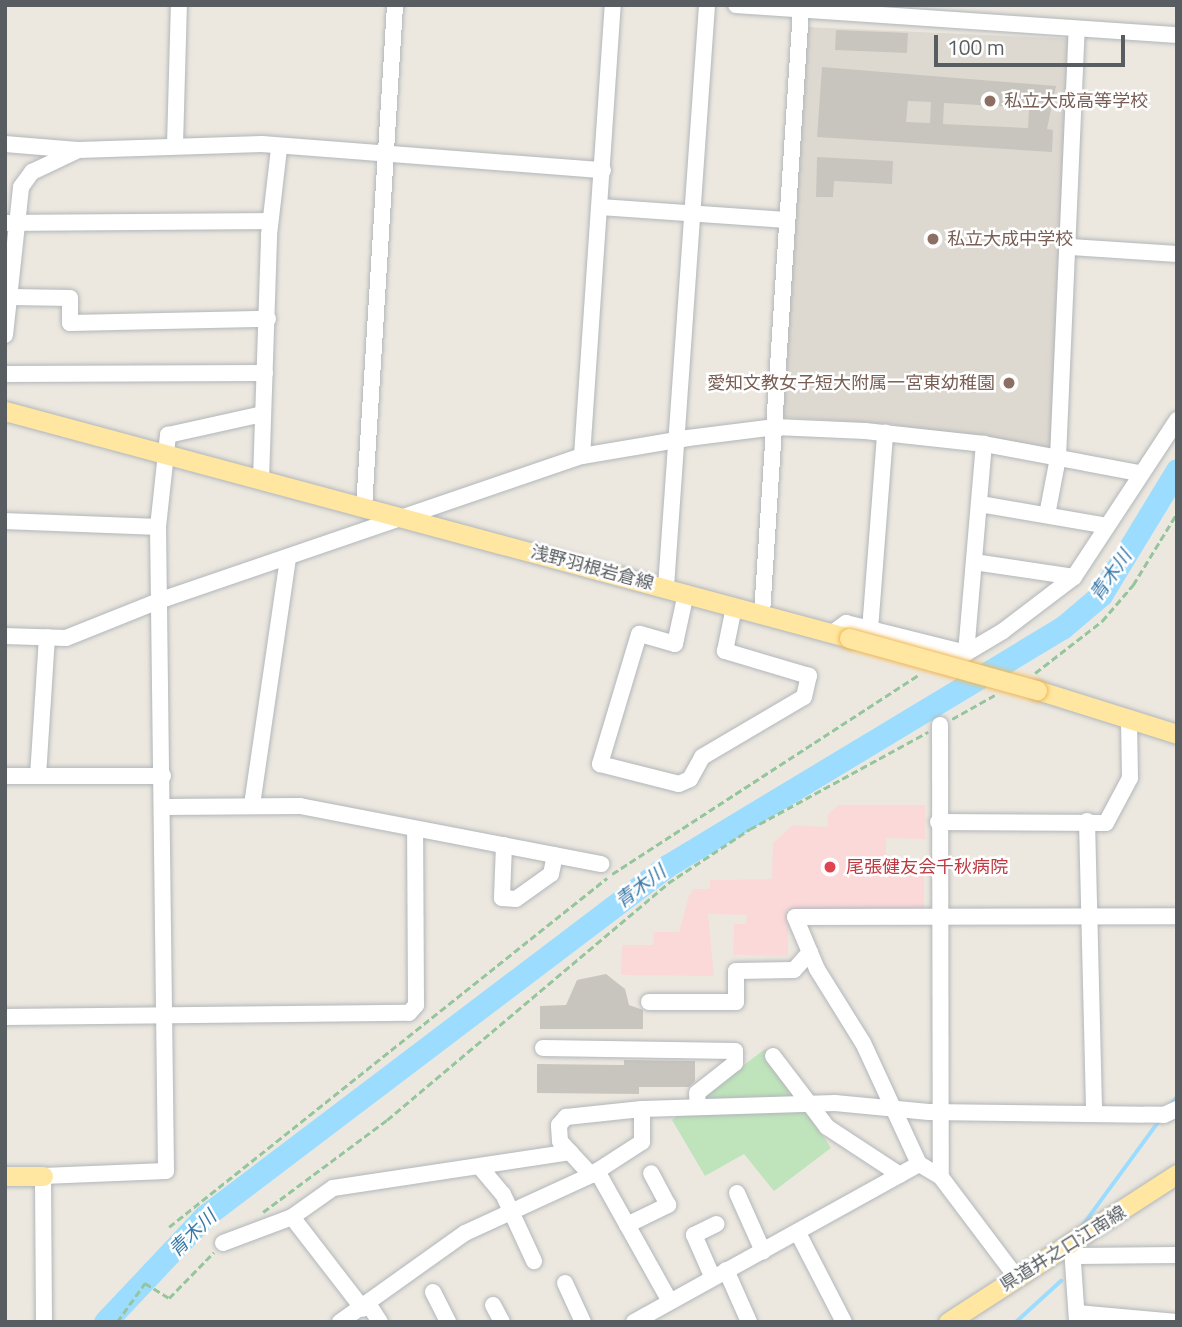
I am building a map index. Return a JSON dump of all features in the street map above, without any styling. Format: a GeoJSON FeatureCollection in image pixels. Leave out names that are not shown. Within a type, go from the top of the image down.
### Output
{"type":"FeatureCollection","features":[{"type":"Feature","properties":{"kind":"main road","name":"浅野羽根岩倉線"},"geometry":{"type":"LineString","coordinates":[[5,411],[666,587],[936,662],[1031,684],[1177,734]]}},
{"type":"Feature","properties":{"kind":"main road","name":"県道井之口江南線"},"geometry":{"type":"LineString","coordinates":[[948,1322],[1017,1278],[1074,1251],[1177,1174]]}},
{"type":"Feature","properties":{"kind":"main road"},"geometry":{"type":"LineString","coordinates":[[5,1176],[43,1176]]}},
{"type":"Feature","properties":{"kind":"street"},"geometry":{"type":"LineString","coordinates":[[175,145],[180,5]]}},
{"type":"Feature","properties":{"kind":"street"},"geometry":{"type":"LineString","coordinates":[[364,508],[388,155],[395,5]]}},
{"type":"Feature","properties":{"kind":"street"},"geometry":{"type":"LineString","coordinates":[[582,456],[613,5]]}},
{"type":"Feature","properties":{"kind":"street"},"geometry":{"type":"LineString","coordinates":[[666,587],[679,439],[707,5]]}},
{"type":"Feature","properties":{"kind":"street"},"geometry":{"type":"LineString","coordinates":[[736,5],[941,12],[1077,29],[1177,35]]}},
{"type":"Feature","properties":{"kind":"street"},"geometry":{"type":"LineString","coordinates":[[762,614],[801,9]]}},
{"type":"Feature","properties":{"kind":"street"},"geometry":{"type":"LineString","coordinates":[[1047,515],[1058,458],[1070,247],[1077,29]]}},
{"type":"Feature","properties":{"kind":"street"},"geometry":{"type":"LineString","coordinates":[[5,144],[78,150],[175,145],[279,148],[603,170]]}},
{"type":"Feature","properties":{"kind":"street"},"geometry":{"type":"LineString","coordinates":[[261,480],[270,221],[279,148]]}},
{"type":"Feature","properties":{"kind":"street"},"geometry":{"type":"LineString","coordinates":[[5,335],[11,298],[11,224],[21,187],[32,172],[78,150]]}},
{"type":"Feature","properties":{"kind":"street"},"geometry":{"type":"LineString","coordinates":[[601,207],[694,211],[786,220]]}},
{"type":"Feature","properties":{"kind":"street"},"geometry":{"type":"LineString","coordinates":[[11,224],[270,221]]}},
{"type":"Feature","properties":{"kind":"street"},"geometry":{"type":"LineString","coordinates":[[1070,247],[1177,254]]}},
{"type":"Feature","properties":{"kind":"street"},"geometry":{"type":"LineString","coordinates":[[11,298],[70,298],[70,323],[268,319]]}},
{"type":"Feature","properties":{"kind":"street"},"geometry":{"type":"LineString","coordinates":[[5,374],[265,373]]}},
{"type":"Feature","properties":{"kind":"street"},"geometry":{"type":"LineString","coordinates":[[44,1322],[43,1176],[166,1171],[158,527],[168,435],[263,414]]}},
{"type":"Feature","properties":{"kind":"street"},"geometry":{"type":"LineString","coordinates":[[840,636],[846,624],[966,653],[1046,602],[1074,577],[1139,473],[1177,420]]}},
{"type":"Feature","properties":{"kind":"street"},"geometry":{"type":"LineString","coordinates":[[5,636],[66,638],[160,600],[582,456],[679,439],[775,428],[885,433],[984,444],[1139,473]]}},
{"type":"Feature","properties":{"kind":"street"},"geometry":{"type":"LineString","coordinates":[[870,631],[885,433]]}},
{"type":"Feature","properties":{"kind":"street"},"geometry":{"type":"LineString","coordinates":[[966,653],[984,444]]}},
{"type":"Feature","properties":{"kind":"street"},"geometry":{"type":"LineString","coordinates":[[980,505],[1107,526]]}},
{"type":"Feature","properties":{"kind":"street"},"geometry":{"type":"LineString","coordinates":[[5,522],[158,527]]}},
{"type":"Feature","properties":{"kind":"street"},"geometry":{"type":"LineString","coordinates":[[252,804],[288,558]]}},
{"type":"Feature","properties":{"kind":"street"},"geometry":{"type":"LineString","coordinates":[[975,562],[1074,577]]}},
{"type":"Feature","properties":{"kind":"street"},"geometry":{"type":"LineString","coordinates":[[687,593],[675,644],[639,634],[600,764],[679,784],[690,779],[702,757],[804,697],[809,676],[725,651],[734,607]]}},
{"type":"Feature","properties":{"kind":"street"},"geometry":{"type":"LineString","coordinates":[[37,776],[47,637]]}},
{"type":"Feature","properties":{"kind":"street"},"geometry":{"type":"LineString","coordinates":[[938,822],[1106,823],[1130,778],[1129,718]]}},
{"type":"Feature","properties":{"kind":"street"},"geometry":{"type":"LineString","coordinates":[[940,725],[938,822],[943,1112],[941,1177]]}},
{"type":"Feature","properties":{"kind":"street"},"geometry":{"type":"LineString","coordinates":[[5,776],[163,776]]}},
{"type":"Feature","properties":{"kind":"street"},"geometry":{"type":"LineString","coordinates":[[163,807],[252,804],[300,806],[601,864]]}},
{"type":"Feature","properties":{"kind":"street"},"geometry":{"type":"LineString","coordinates":[[1087,821],[1094,1114]]}},
{"type":"Feature","properties":{"kind":"street"},"geometry":{"type":"LineString","coordinates":[[5,1017],[409,1013],[416,1005],[415,829]]}},
{"type":"Feature","properties":{"kind":"street"},"geometry":{"type":"LineString","coordinates":[[504,845],[502,898],[516,899],[551,874],[555,855]]}},
{"type":"Feature","properties":{"kind":"street"},"geometry":{"type":"LineString","coordinates":[[1017,1278],[941,1177],[919,1164],[890,1111],[863,1042],[810,952],[795,916],[1177,916]]}},
{"type":"Feature","properties":{"kind":"street"},"geometry":{"type":"LineString","coordinates":[[649,1002],[736,1002],[736,971],[794,970],[810,952]]}},
{"type":"Feature","properties":{"kind":"street"},"geometry":{"type":"LineString","coordinates":[[543,1048],[735,1051],[735,1063],[697,1093],[698,1107]]}},
{"type":"Feature","properties":{"kind":"street"},"geometry":{"type":"LineString","coordinates":[[774,1056],[810,1105],[851,1147],[900,1175]]}},
{"type":"Feature","properties":{"kind":"street"},"geometry":{"type":"LineString","coordinates":[[669,1300],[594,1173],[560,1141],[559,1125],[566,1117],[642,1109],[810,1105],[890,1111],[1164,1115],[1177,1109]]}},
{"type":"Feature","properties":{"kind":"street"},"geometry":{"type":"LineString","coordinates":[[340,1322],[366,1307],[465,1234],[594,1173],[642,1142],[642,1109]]}},
{"type":"Feature","properties":{"kind":"street"},"geometry":{"type":"LineString","coordinates":[[223,1243],[292,1217],[333,1188],[570,1153]]}},
{"type":"Feature","properties":{"kind":"street"},"geometry":{"type":"LineString","coordinates":[[634,1322],[650,1318],[669,1300],[798,1233],[919,1164]]}},
{"type":"Feature","properties":{"kind":"street"},"geometry":{"type":"LineString","coordinates":[[480,1167],[512,1212],[534,1261]]}},
{"type":"Feature","properties":{"kind":"street"},"geometry":{"type":"LineString","coordinates":[[627,1225],[668,1205],[651,1173]]}},
{"type":"Feature","properties":{"kind":"street"},"geometry":{"type":"LineString","coordinates":[[737,1193],[763,1251]]}},
{"type":"Feature","properties":{"kind":"street"},"geometry":{"type":"LineString","coordinates":[[292,1217],[380,1322]]}},
{"type":"Feature","properties":{"kind":"street"},"geometry":{"type":"LineString","coordinates":[[717,1224],[694,1235],[749,1322]]}},
{"type":"Feature","properties":{"kind":"street"},"geometry":{"type":"LineString","coordinates":[[798,1233],[844,1322]]}},
{"type":"Feature","properties":{"kind":"street"},"geometry":{"type":"LineString","coordinates":[[1177,1255],[1074,1251],[1077,1317],[1177,1322]]}},
{"type":"Feature","properties":{"kind":"street"},"geometry":{"type":"LineString","coordinates":[[565,1283],[583,1322]]}},
{"type":"Feature","properties":{"kind":"street"},"geometry":{"type":"LineString","coordinates":[[433,1292],[447,1322]]}},
{"type":"Feature","properties":{"kind":"street"},"geometry":{"type":"LineString","coordinates":[[493,1305],[502,1322]]}},
{"type":"Feature","properties":{"kind":"path"},"geometry":{"type":"LineString","coordinates":[[1031,684],[1102,621],[1133,585],[1177,513]]}},
{"type":"Feature","properties":{"kind":"path"},"geometry":{"type":"LineString","coordinates":[[169,1227],[647,846],[869,711],[936,662]]}},
{"type":"Feature","properties":{"kind":"path"},"geometry":{"type":"LineString","coordinates":[[259,1214],[387,1120],[668,883],[750,829],[1003,691]]}},
{"type":"Feature","properties":{"kind":"path"},"geometry":{"type":"LineString","coordinates":[[117,1322],[145,1283],[169,1298],[223,1243]]}},
{"type":"Feature","properties":{"kind":"shaded area"},"geometry":{"type":"Polygon","coordinates":[[[807,27],[1076,39],[1053,452],[890,424],[781,417],[807,27]]]}},
{"type":"Feature","properties":{"kind":"shaded area"},"geometry":{"type":"Polygon","coordinates":[[[839,805],[925,805],[925,839],[886,838],[886,868],[924,868],[924,910],[788,910],[788,956],[733,955],[734,924],[746,924],[747,915],[708,914],[714,976],[621,975],[622,945],[653,945],[654,932],[679,932],[689,896],[694,889],[710,889],[710,880],[772,879],[773,843],[793,825],[828,827],[828,814],[839,805]]]}},
{"type":"Feature","properties":{"kind":"green space"},"geometry":{"type":"Polygon","coordinates":[[[765,1049],[831,1148],[774,1191],[744,1154],[705,1176],[672,1120],[765,1049]]]}},
{"type":"Feature","properties":{"kind":"building"},"geometry":{"type":"Polygon","coordinates":[[[836,30],[908,33],[907,53],[835,50],[836,30]]]}},
{"type":"Feature","properties":{"kind":"building"},"geometry":{"type":"Polygon","coordinates":[[[822,67],[1056,86],[1047,129],[1053,130],[1052,152],[817,137],[822,67]],[[908,101],[906,122],[930,123],[931,102],[908,101]],[[944,103],[943,124],[1028,128],[1029,108],[944,103]]]}},
{"type":"Feature","properties":{"kind":"building"},"geometry":{"type":"Polygon","coordinates":[[[817,157],[893,161],[892,184],[834,181],[833,197],[816,197],[817,157]]]}},
{"type":"Feature","properties":{"kind":"building"},"geometry":{"type":"Polygon","coordinates":[[[606,974],[625,989],[629,1005],[643,1010],[643,1029],[540,1029],[540,1006],[566,1005],[577,980],[606,974]]]}},
{"type":"Feature","properties":{"kind":"building"},"geometry":{"type":"Polygon","coordinates":[[[624,1060],[695,1061],[695,1081],[689,1087],[639,1087],[639,1094],[537,1093],[537,1064],[624,1065],[624,1060]]]}},
{"type":"Feature","properties":{"kind":"waterway","name":"青木川"},"geometry":{"type":"LineString","coordinates":[[105,1322],[205,1216],[667,866],[1062,628],[1101,595],[1177,470]]}},
{"type":"Feature","properties":{"kind":"waterway"},"geometry":{"type":"LineString","coordinates":[[1170,1106],[1177,1097]]}},
{"type":"Feature","properties":{"kind":"waterway"},"geometry":{"type":"LineString","coordinates":[[1083,1225],[1159,1121]]}},
{"type":"Feature","properties":{"kind":"waterway"},"geometry":{"type":"LineString","coordinates":[[1016,1322],[1061,1281]]}},
{"type":"Feature","properties":{"kind":"place","name":"私立大成高等学校"},"geometry":{"type":"Point","coordinates":[990,101]}},
{"type":"Feature","properties":{"kind":"place","name":"私立大成中学校"},"geometry":{"type":"Point","coordinates":[933,239]}},
{"type":"Feature","properties":{"kind":"place","name":"愛知文教女子短大附属一宮東幼稚園"},"geometry":{"type":"Point","coordinates":[1009,383]}},
{"type":"Feature","properties":{"kind":"place","name":"尾張健友会千秋病院"},"geometry":{"type":"Point","coordinates":[830,867]}}]}
